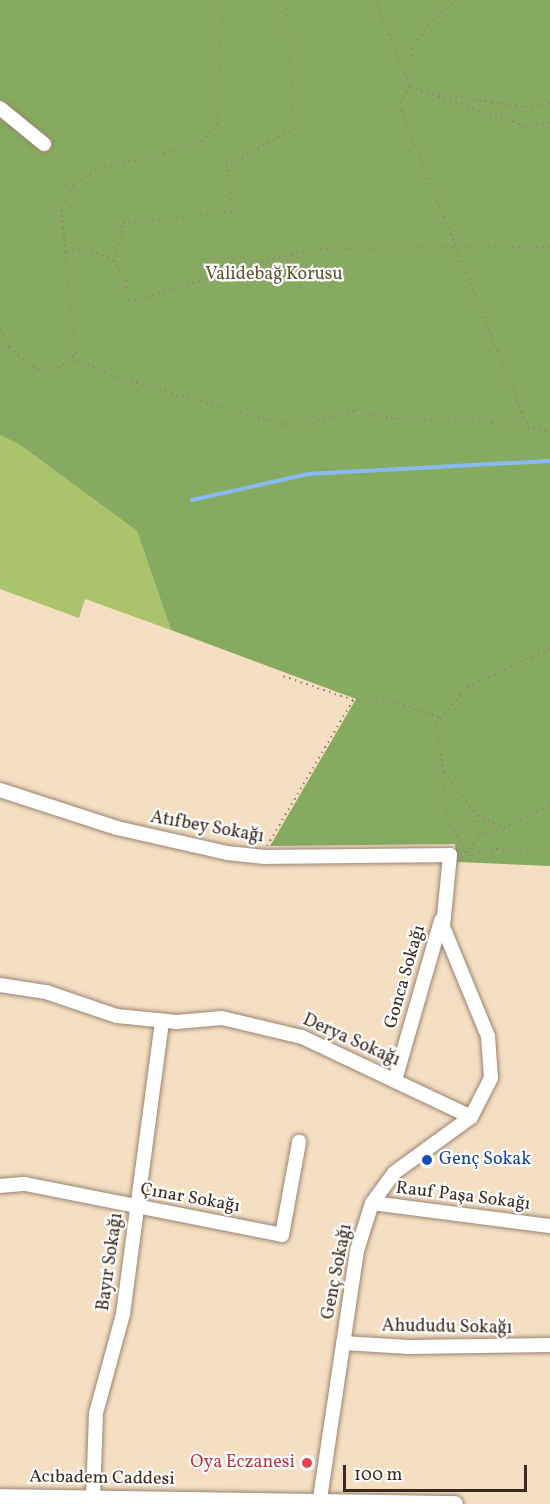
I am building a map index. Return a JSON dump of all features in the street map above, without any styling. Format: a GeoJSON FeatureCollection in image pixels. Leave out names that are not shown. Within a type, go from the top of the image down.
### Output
{"type":"FeatureCollection","features":[{"type":"Feature","properties":{"kind":"main road","name":"Acıbadem Caddesi"},"geometry":{"type":"LineString","coordinates":[[0,1497],[91,1501],[455,1504]]}},
{"type":"Feature","properties":{"kind":"street"},"geometry":{"type":"LineString","coordinates":[[0,108],[44,144]]}},
{"type":"Feature","properties":{"kind":"street","name":"Atıfbey Sokağı"},"geometry":{"type":"LineString","coordinates":[[0,790],[163,840],[265,857],[456,856]]}},
{"type":"Feature","properties":{"kind":"street","name":"Genç Sokağı"},"geometry":{"type":"LineString","coordinates":[[320,1503],[357,1251],[372,1203],[394,1173],[471,1117],[491,1078],[488,1036],[442,919],[456,856]]}},
{"type":"Feature","properties":{"kind":"street","name":"Gonca Sokağı"},"geometry":{"type":"LineString","coordinates":[[395,1080],[442,919]]}},
{"type":"Feature","properties":{"kind":"street","name":"Derya Sokağı"},"geometry":{"type":"LineString","coordinates":[[0,984],[46,992],[117,1016],[162,1021],[222,1018],[302,1037],[471,1117]]}},
{"type":"Feature","properties":{"kind":"street","name":"Bayır Sokağı"},"geometry":{"type":"LineString","coordinates":[[91,1501],[96,1413],[123,1314],[162,1021]]}},
{"type":"Feature","properties":{"kind":"street","name":"Çınar Sokağı"},"geometry":{"type":"LineString","coordinates":[[0,1186],[25,1184],[136,1208],[282,1234],[299,1142]]}},
{"type":"Feature","properties":{"kind":"street","name":"Rauf Paşa Sokağı"},"geometry":{"type":"LineString","coordinates":[[372,1203],[550,1226]]}},
{"type":"Feature","properties":{"kind":"street","name":"Ahududu Sokağı"},"geometry":{"type":"LineString","coordinates":[[343,1343],[409,1347],[550,1346]]}},
{"type":"Feature","properties":{"kind":"path"},"geometry":{"type":"LineString","coordinates":[[0,329],[9,347],[33,367],[45,371],[58,368],[76,354],[61,207],[75,183],[99,168],[202,142],[217,125],[223,0]]}},
{"type":"Feature","properties":{"kind":"path"},"geometry":{"type":"LineString","coordinates":[[115,264],[123,223],[233,212],[226,166],[294,129],[286,0]]}},
{"type":"Feature","properties":{"kind":"path"},"geometry":{"type":"LineString","coordinates":[[375,0],[410,87],[525,126],[550,123]]}},
{"type":"Feature","properties":{"kind":"path"},"geometry":{"type":"LineString","coordinates":[[457,0],[428,24],[412,48],[410,87],[399,105],[455,250],[529,430]]}},
{"type":"Feature","properties":{"kind":"path"},"geometry":{"type":"LineString","coordinates":[[427,93],[525,107],[550,103]]}},
{"type":"Feature","properties":{"kind":"path"},"geometry":{"type":"LineString","coordinates":[[66,251],[85,248],[115,264],[126,281],[129,302],[291,254],[326,248],[455,250],[550,247]]}},
{"type":"Feature","properties":{"kind":"path"},"geometry":{"type":"LineString","coordinates":[[71,358],[119,378],[280,424],[306,424],[356,410],[395,419],[492,422],[529,430],[550,431]]}},
{"type":"Feature","properties":{"kind":"path"},"geometry":{"type":"LineString","coordinates":[[465,852],[448,820],[444,772],[435,724],[469,686],[550,649]]}},
{"type":"Feature","properties":{"kind":"path"},"geometry":{"type":"LineString","coordinates":[[283,676],[351,703],[398,702],[440,718]]}},
{"type":"Feature","properties":{"kind":"path"},"geometry":{"type":"LineString","coordinates":[[265,857],[268,838],[351,703]]}},
{"type":"Feature","properties":{"kind":"path"},"geometry":{"type":"LineString","coordinates":[[444,772],[477,815],[504,828]]}},
{"type":"Feature","properties":{"kind":"path"},"geometry":{"type":"LineString","coordinates":[[456,856],[465,852],[480,836],[504,828],[550,805]]}},
{"type":"Feature","properties":{"kind":"path"},"geometry":{"type":"LineString","coordinates":[[477,815],[480,836]]}},
{"type":"Feature","properties":{"kind":"path"},"geometry":{"type":"LineString","coordinates":[[456,856],[497,849],[550,856]]}},
{"type":"Feature","properties":{"kind":"green space","name":"Validebağ Korusu"},"geometry":{"type":"Polygon","coordinates":[[[0,0],[550,0],[550,866],[457,862],[455,844],[270,846],[356,699],[171,630],[137,531],[20,445],[0,435],[0,0]]]}},
{"type":"Feature","properties":{"kind":"green space"},"geometry":{"type":"Polygon","coordinates":[[[0,435],[20,445],[137,531],[171,630],[85,599],[79,618],[0,589],[0,435]]]}},
{"type":"Feature","properties":{"kind":"waterway"},"geometry":{"type":"LineString","coordinates":[[192,500],[308,474],[550,461]]}},
{"type":"Feature","properties":{"kind":"place","name":"Genç Sokak"},"geometry":{"type":"Point","coordinates":[427,1160]}},
{"type":"Feature","properties":{"kind":"place","name":"Oya Eczanesi"},"geometry":{"type":"Point","coordinates":[307,1463]}}]}
